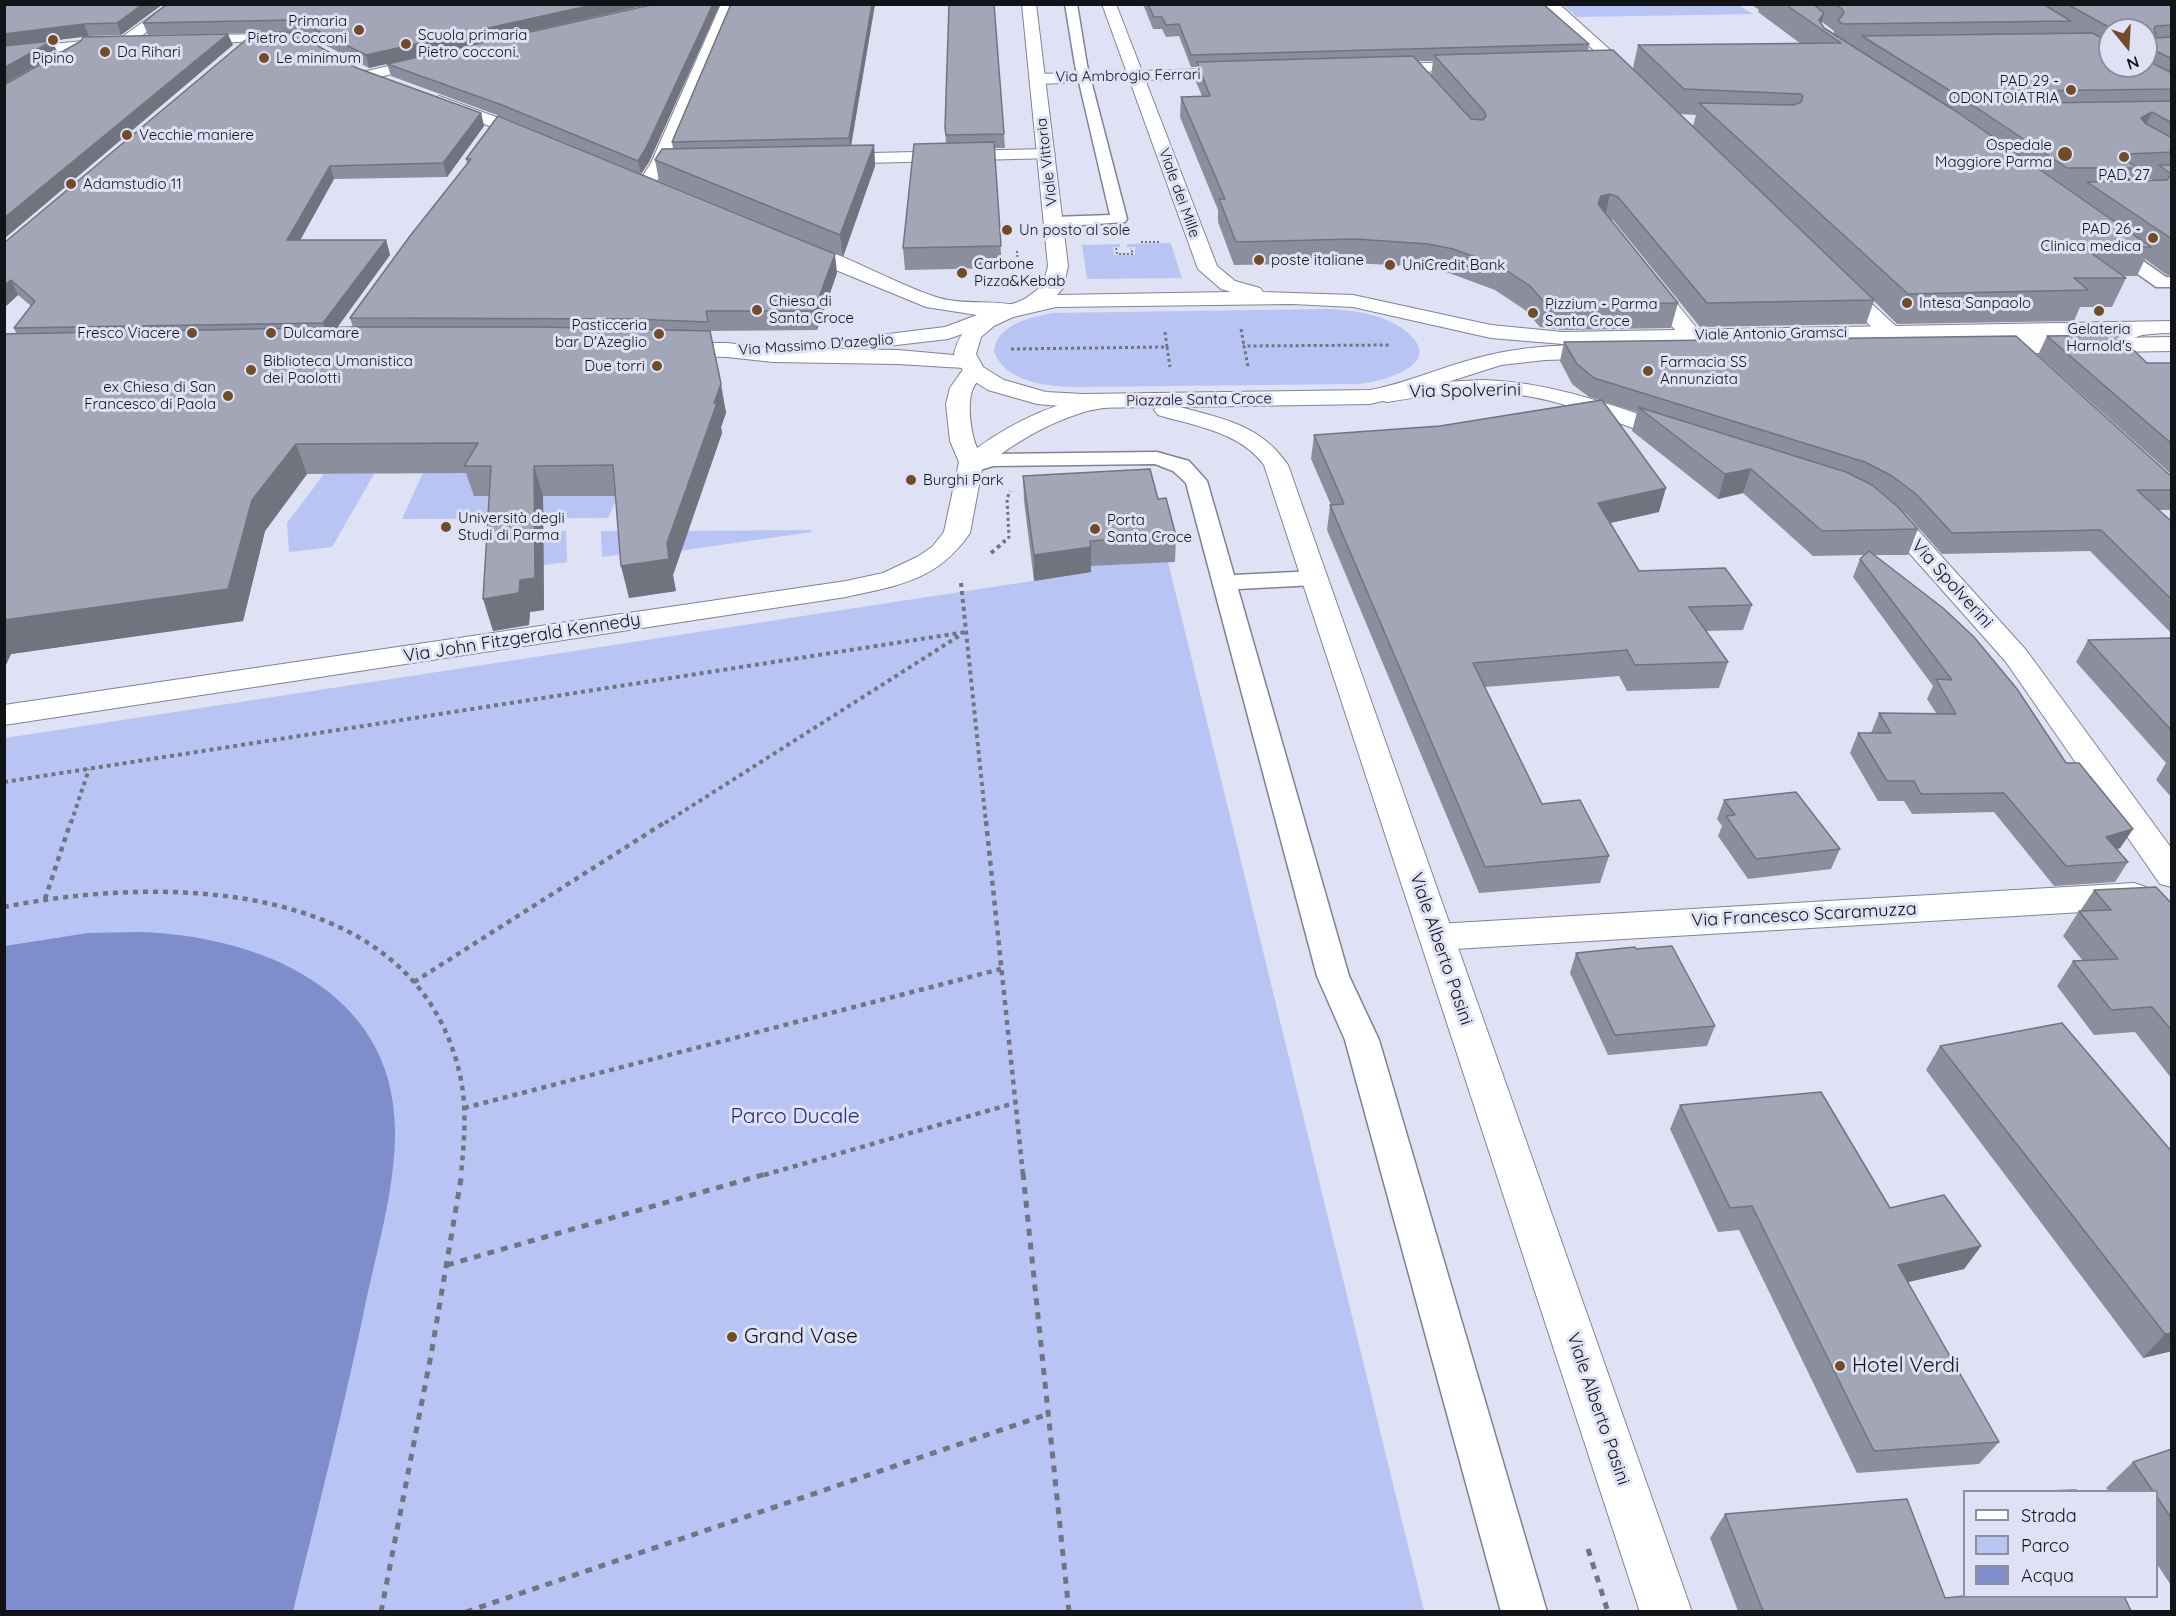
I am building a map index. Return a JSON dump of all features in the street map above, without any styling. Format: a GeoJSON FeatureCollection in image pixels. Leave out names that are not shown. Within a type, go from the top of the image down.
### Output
{"type":"FeatureCollection","features":[{"type":"Feature","properties":{"kind":"street"},"geometry":{"type":"LineString","coordinates":[[126,40],[177,4]]}},
{"type":"Feature","properties":{"kind":"street"},"geometry":{"type":"LineString","coordinates":[[647,183],[660,163],[728,4]]}},
{"type":"Feature","properties":{"kind":"street","name":"Viale dei Mille"},"geometry":{"type":"LineString","coordinates":[[1109,4],[1210,273],[1222,282],[1242,290],[1281,296],[1321,298]]}},
{"type":"Feature","properties":{"kind":"street"},"geometry":{"type":"LineString","coordinates":[[1550,4],[1605,62],[1647,96]]}},
{"type":"Feature","properties":{"kind":"street","name":"Viale Vittoria"},"geometry":{"type":"LineString","coordinates":[[1012,310],[1049,292],[1056,282],[1058,260],[1029,5]]}},
{"type":"Feature","properties":{"kind":"street"},"geometry":{"type":"LineString","coordinates":[[236,54],[254,38]]}},
{"type":"Feature","properties":{"kind":"street"},"geometry":{"type":"LineString","coordinates":[[172,40],[254,38],[305,40]]}},
{"type":"Feature","properties":{"kind":"street"},"geometry":{"type":"LineString","coordinates":[[4,53],[89,42],[149,40]]}},
{"type":"Feature","properties":{"kind":"street"},"geometry":{"type":"LineString","coordinates":[[51,66],[89,42]]}},
{"type":"Feature","properties":{"kind":"street"},"geometry":{"type":"LineString","coordinates":[[367,75],[449,56]]}},
{"type":"Feature","properties":{"kind":"street"},"geometry":{"type":"LineString","coordinates":[[348,64],[367,75],[400,87]]}},
{"type":"Feature","properties":{"kind":"street"},"geometry":{"type":"LineString","coordinates":[[1368,70],[1496,66]]}},
{"type":"Feature","properties":{"kind":"street","name":"Via Ambrogio Ferrari"},"geometry":{"type":"LineString","coordinates":[[1038,79],[1252,73]]}},
{"type":"Feature","properties":{"kind":"street"},"geometry":{"type":"LineString","coordinates":[[422,95],[551,144]]}},
{"type":"Feature","properties":{"kind":"street"},"geometry":{"type":"LineString","coordinates":[[484,141],[498,123]]}},
{"type":"Feature","properties":{"kind":"street"},"geometry":{"type":"LineString","coordinates":[[811,159],[1046,154]]}},
{"type":"Feature","properties":{"kind":"street"},"geometry":{"type":"LineString","coordinates":[[660,163],[718,162]]}},
{"type":"Feature","properties":{"kind":"street"},"geometry":{"type":"LineString","coordinates":[[625,175],[668,192]]}},
{"type":"Feature","properties":{"kind":"street"},"geometry":{"type":"LineString","coordinates":[[776,238],[933,303],[967,309],[1012,310],[1063,301],[1321,298],[1375,304],[1418,320],[1438,334],[1445,346],[1447,358],[1438,373],[1417,386]]}},
{"type":"Feature","properties":{"kind":"street"},"geometry":{"type":"LineString","coordinates":[[1632,262],[1698,343]]}},
{"type":"Feature","properties":{"kind":"street"},"geometry":{"type":"LineString","coordinates":[[1823,268],[1906,348]]}},
{"type":"Feature","properties":{"kind":"street","name":"Viale Antonio Gramsci"},"geometry":{"type":"LineString","coordinates":[[1375,304],[1448,322],[1516,335],[1563,338],[1906,348],[2172,344]]}},
{"type":"Feature","properties":{"kind":"street"},"geometry":{"type":"LineString","coordinates":[[975,370],[965,354],[969,337],[985,322],[1012,310]]}},
{"type":"Feature","properties":{"kind":"street","name":"Via Massimo D'azeglio"},"geometry":{"type":"LineString","coordinates":[[727,350],[923,337],[960,330],[1012,310]]}},
{"type":"Feature","properties":{"kind":"street"},"geometry":{"type":"LineString","coordinates":[[2046,378],[2012,347],[2009,343],[2012,340],[2119,337],[2138,329],[2162,328]]}},
{"type":"Feature","properties":{"kind":"street","name":"Viale Antonio Gramsci"},"geometry":{"type":"LineString","coordinates":[[1417,386],[1484,363],[1528,354],[1889,332],[2162,328]]}},
{"type":"Feature","properties":{"kind":"street"},"geometry":{"type":"LineString","coordinates":[[650,350],[727,350]]}},
{"type":"Feature","properties":{"kind":"street","name":"Via Massimo D'azeglio"},"geometry":{"type":"LineString","coordinates":[[727,350],[772,355],[898,357],[975,370]]}},
{"type":"Feature","properties":{"kind":"street","name":"Piazzale Santa Croce"},"geometry":{"type":"LineString","coordinates":[[975,370],[1011,392],[1064,400],[1351,398],[1387,394],[1417,386]]}},
{"type":"Feature","properties":{"kind":"street","name":"Via John Fitzgerald Kennedy"},"geometry":{"type":"LineString","coordinates":[[4,715],[869,585],[891,579],[927,563],[950,543],[960,522],[971,467],[970,456],[962,437],[958,404],[961,388],[975,370]]}},
{"type":"Feature","properties":{"kind":"street","name":"Via Spolverini"},"geometry":{"type":"LineString","coordinates":[[1387,394],[1440,388],[1514,388],[1538,391],[1699,442]]}},
{"type":"Feature","properties":{"kind":"street"},"geometry":{"type":"LineString","coordinates":[[971,467],[976,460],[1002,441],[1026,428],[1079,405],[1105,400]]}},
{"type":"Feature","properties":{"kind":"street","name":"Viale Alberto Pasini"},"geometry":{"type":"LineString","coordinates":[[1105,400],[1133,402],[1160,408],[1225,428],[1260,446],[1276,465],[1666,1611]]}},
{"type":"Feature","properties":{"kind":"street","name":"Via Spolverini"},"geometry":{"type":"LineString","coordinates":[[1856,494],[1873,503],[1897,524],[2016,656],[2172,875]]}},
{"type":"Feature","properties":{"kind":"street","name":"Via Francesco Scaramuzza"},"geometry":{"type":"LineString","coordinates":[[1437,937],[2172,894]]}},
{"type":"Feature","properties":{"kind":"lane"},"geometry":{"type":"LineString","coordinates":[[1054,222],[1119,219],[1084,78],[1071,4]]}},
{"type":"Feature","properties":{"kind":"lane"},"geometry":{"type":"LineString","coordinates":[[1415,68],[1430,85]]}},
{"type":"Feature","properties":{"kind":"lane"},"geometry":{"type":"LineString","coordinates":[[2098,236],[2162,283],[2172,282]]}},
{"type":"Feature","properties":{"kind":"lane"},"geometry":{"type":"LineString","coordinates":[[971,467],[977,463],[993,460],[1043,461],[1143,457],[1176,463],[1186,469],[1196,481],[1332,976],[1362,1040],[1524,1611]]}},
{"type":"Feature","properties":{"kind":"lane"},"geometry":{"type":"LineString","coordinates":[[1223,583],[1315,578]]}},
{"type":"Feature","properties":{"kind":"path"},"geometry":{"type":"LineString","coordinates":[[1134,242],[1166,242]]}},
{"type":"Feature","properties":{"kind":"path"},"geometry":{"type":"LineString","coordinates":[[1250,373],[1244,346],[1393,345]]}},
{"type":"Feature","properties":{"kind":"path"},"geometry":{"type":"LineString","coordinates":[[1009,349],[1167,347],[1171,374]]}},
{"type":"Feature","properties":{"kind":"path"},"geometry":{"type":"LineString","coordinates":[[4,782],[966,632]]}},
{"type":"Feature","properties":{"kind":"path"},"geometry":{"type":"LineString","coordinates":[[966,632],[1069,1611]]}},
{"type":"Feature","properties":{"kind":"path"},"geometry":{"type":"LineString","coordinates":[[414,982],[966,632]]}},
{"type":"Feature","properties":{"kind":"path"},"geometry":{"type":"LineString","coordinates":[[45,899],[89,769]]}},
{"type":"Feature","properties":{"kind":"path"},"geometry":{"type":"LineString","coordinates":[[4,907],[45,899],[129,890],[212,894],[271,903],[318,918],[362,939],[383,953],[414,982],[441,1023],[461,1080],[464,1107],[459,1196],[434,1342],[381,1611]]}},
{"type":"Feature","properties":{"kind":"path"},"geometry":{"type":"LineString","coordinates":[[464,1107],[1001,969]]}},
{"type":"Feature","properties":{"kind":"path"},"geometry":{"type":"LineString","coordinates":[[447,1265],[1015,1103]]}},
{"type":"Feature","properties":{"kind":"path"},"geometry":{"type":"LineString","coordinates":[[466,1611],[1048,1414]]}},
{"type":"Feature","properties":{"kind":"green space"},"geometry":{"type":"Polygon","coordinates":[[[1563,5],[1738,5],[1753,14],[1577,17],[1563,5]]]}},
{"type":"Feature","properties":{"kind":"green space"},"geometry":{"type":"Polygon","coordinates":[[[1120,244],[1120,247],[1113,247],[1114,255],[1135,255],[1135,247],[1127,247],[1127,244],[1171,244],[1182,278],[1087,279],[1082,245],[1120,244]]]}},
{"type":"Feature","properties":{"kind":"green space"},"geometry":{"type":"Polygon","coordinates":[[[1326,309],[1372,315],[1395,324],[1413,338],[1419,349],[1418,358],[1402,372],[1377,381],[1357,384],[1079,387],[1042,384],[1018,376],[999,362],[994,351],[996,342],[1008,328],[1025,320],[1053,313],[1326,309]]]}},
{"type":"Feature","properties":{"kind":"green space"},"geometry":{"type":"Polygon","coordinates":[[[423,473],[487,473],[474,496],[612,496],[625,480],[608,518],[402,519],[423,473]]]}},
{"type":"Feature","properties":{"kind":"green space"},"geometry":{"type":"Polygon","coordinates":[[[324,474],[374,474],[332,547],[289,552],[287,523],[324,474]]]}},
{"type":"Feature","properties":{"kind":"green space"},"geometry":{"type":"Polygon","coordinates":[[[811,530],[812,532],[671,552],[678,531],[811,530]]]}},
{"type":"Feature","properties":{"kind":"green space"},"geometry":{"type":"Polygon","coordinates":[[[497,531],[566,531],[567,562],[544,565],[497,531]]]}},
{"type":"Feature","properties":{"kind":"green space"},"geometry":{"type":"Polygon","coordinates":[[[601,531],[657,531],[625,554],[602,557],[601,531]]]}},
{"type":"Feature","properties":{"kind":"green space","name":"Parco Ducale"},"geometry":{"type":"Polygon","coordinates":[[[1168,562],[1424,1611],[5,1612],[5,738],[1091,572],[1090,566],[1168,562]]]}},
{"type":"Feature","properties":{"kind":"water"},"geometry":{"type":"Polygon","coordinates":[[[140,932],[185,936],[229,945],[272,959],[311,979],[345,1006],[371,1039],[388,1080],[395,1128],[392,1175],[384,1222],[347,1390],[293,1611],[5,1611],[5,946],[88,933],[140,932]]]}},
{"type":"Feature","properties":{"kind":"building"},"geometry":{"type":"Polygon","coordinates":[[[4,4],[143,4],[117,23],[84,24],[4,34],[4,4]]]}},
{"type":"Feature","properties":{"kind":"building","name":"Scuola primaria Pietro cocconi."},"geometry":{"type":"Polygon","coordinates":[[[167,4],[597,4],[366,55],[296,20],[143,23],[167,4]]]}},
{"type":"Feature","properties":{"kind":"building"},"geometry":{"type":"Polygon","coordinates":[[[655,4],[713,4],[638,161],[502,105],[387,64],[655,4]]]}},
{"type":"Feature","properties":{"kind":"building"},"geometry":{"type":"Polygon","coordinates":[[[731,4],[872,4],[849,138],[672,142],[731,4]]]}},
{"type":"Feature","properties":{"kind":"building"},"geometry":{"type":"Polygon","coordinates":[[[949,4],[994,4],[1004,134],[946,135],[949,4]]]}},
{"type":"Feature","properties":{"kind":"building"},"geometry":{"type":"Polygon","coordinates":[[[1148,4],[1543,4],[1589,44],[1191,55],[1179,24],[1166,25],[1162,17],[1154,17],[1148,4]]]}},
{"type":"Feature","properties":{"kind":"building"},"geometry":{"type":"Polygon","coordinates":[[[1785,4],[1813,4],[1824,13],[1819,20],[1824,28],[1957,112],[2151,247],[2084,248],[2126,278],[2074,278],[2088,290],[1908,294],[1699,103],[1794,105],[1801,102],[1803,96],[1801,94],[1684,89],[1638,45],[1841,43],[1785,4]]]}},
{"type":"Feature","properties":{"kind":"building"},"geometry":{"type":"Polygon","coordinates":[[[1835,4],[2043,4],[2071,21],[1843,24],[1838,21],[1844,13],[1835,4]]]}},
{"type":"Feature","properties":{"kind":"building"},"geometry":{"type":"Polygon","coordinates":[[[2067,4],[2172,4],[2172,25],[2158,26],[2158,18],[2098,18],[2098,21],[2067,4]]]}},
{"type":"Feature","properties":{"kind":"building"},"geometry":{"type":"Polygon","coordinates":[[[293,32],[357,68],[481,113],[443,163],[330,166],[287,240],[386,240],[323,323],[14,328],[35,301],[11,280],[4,285],[4,243],[254,33],[293,32]]]}},
{"type":"Feature","properties":{"kind":"building"},"geometry":{"type":"Polygon","coordinates":[[[2092,33],[2098,36],[2098,78],[2158,78],[2158,66],[2172,73],[2172,89],[1952,92],[1862,36],[2092,33]]]}},
{"type":"Feature","properties":{"kind":"building"},"geometry":{"type":"Polygon","coordinates":[[[228,34],[4,218],[4,85],[81,41],[83,37],[228,34]]]}},
{"type":"Feature","properties":{"kind":"building"},"geometry":{"type":"Polygon","coordinates":[[[2172,37],[2172,59],[2158,52],[2158,38],[2172,37]]]}},
{"type":"Feature","properties":{"kind":"building"},"geometry":{"type":"Polygon","coordinates":[[[52,41],[4,68],[4,46],[52,41]]]}},
{"type":"Feature","properties":{"kind":"building"},"geometry":{"type":"Polygon","coordinates":[[[1613,50],[1874,300],[1707,303],[1618,197],[1610,194],[1601,196],[1598,204],[1678,303],[1569,305],[1545,303],[1530,286],[1500,266],[1453,249],[1428,244],[1356,239],[1236,242],[1219,199],[1225,199],[1181,97],[1210,96],[1197,62],[1413,56],[1471,119],[1483,120],[1486,116],[1484,111],[1434,55],[1613,50]]]}},
{"type":"Feature","properties":{"kind":"building"},"geometry":{"type":"Polygon","coordinates":[[[2172,101],[2172,123],[2152,112],[2141,118],[2145,123],[2172,138],[2172,152],[2128,154],[2126,160],[2137,168],[2067,168],[1971,104],[2172,101]]]}},
{"type":"Feature","properties":{"kind":"building"},"geometry":{"type":"Polygon","coordinates":[[[498,116],[835,254],[814,311],[706,311],[708,322],[632,319],[350,318],[410,236],[471,159],[466,159],[498,116]]]}},
{"type":"Feature","properties":{"kind":"building"},"geometry":{"type":"Polygon","coordinates":[[[994,142],[1001,246],[903,248],[914,144],[994,142]]]}},
{"type":"Feature","properties":{"kind":"building"},"geometry":{"type":"Polygon","coordinates":[[[874,145],[840,235],[655,160],[662,149],[874,145]]]}},
{"type":"Feature","properties":{"kind":"building"},"geometry":{"type":"Polygon","coordinates":[[[2159,165],[2172,165],[2172,239],[2087,182],[2167,180],[2171,174],[2159,165]]]}},
{"type":"Feature","properties":{"kind":"building"},"geometry":{"type":"Polygon","coordinates":[[[355,327],[539,327],[710,331],[721,384],[714,403],[717,403],[667,543],[669,559],[621,566],[613,465],[534,466],[535,578],[520,580],[519,593],[483,599],[491,466],[464,466],[478,443],[296,444],[252,500],[228,589],[4,620],[4,334],[355,327]]]}},
{"type":"Feature","properties":{"kind":"building"},"geometry":{"type":"Polygon","coordinates":[[[2118,335],[2147,363],[2172,363],[2172,444],[2047,336],[2118,335]]]}},
{"type":"Feature","properties":{"kind":"building"},"geometry":{"type":"Polygon","coordinates":[[[2016,336],[2172,477],[2172,490],[2137,490],[2172,522],[2172,600],[2101,530],[1952,533],[1916,494],[1892,476],[1865,462],[1594,378],[1577,364],[1564,342],[2016,336]]]}},
{"type":"Feature","properties":{"kind":"building"},"geometry":{"type":"Polygon","coordinates":[[[1602,400],[1666,488],[1598,503],[1639,571],[1725,568],[1752,605],[1689,607],[1728,662],[1635,665],[1627,650],[1473,663],[1542,804],[1580,800],[1609,856],[1485,867],[1330,505],[1344,504],[1314,435],[1440,426],[1602,400]]]}},
{"type":"Feature","properties":{"kind":"building"},"geometry":{"type":"Polygon","coordinates":[[[1638,407],[1846,472],[1872,485],[1897,506],[1918,529],[1822,531],[1751,469],[1725,474],[1638,407]]]}},
{"type":"Feature","properties":{"kind":"building"},"geometry":{"type":"Polygon","coordinates":[[[1150,469],[1158,499],[1166,498],[1176,536],[1090,541],[1091,547],[1034,555],[1023,476],[1150,469]]]}},
{"type":"Feature","properties":{"kind":"building"},"geometry":{"type":"Polygon","coordinates":[[[1869,551],[1943,608],[1974,637],[2017,689],[2066,763],[2079,763],[2133,829],[2106,837],[2128,862],[2066,866],[2004,793],[1921,794],[1914,781],[1887,781],[1858,733],[1891,733],[1879,713],[1956,714],[1936,679],[1952,680],[1860,559],[1869,551]]]}},
{"type":"Feature","properties":{"kind":"building"},"geometry":{"type":"Polygon","coordinates":[[[2172,638],[2172,731],[2088,640],[2172,638]]]}},
{"type":"Feature","properties":{"kind":"building"},"geometry":{"type":"Polygon","coordinates":[[[1796,792],[1840,849],[1756,859],[1726,816],[1735,815],[1724,800],[1796,792]]]}},
{"type":"Feature","properties":{"kind":"building"},"geometry":{"type":"Polygon","coordinates":[[[2156,887],[2172,904],[2172,1031],[2152,1007],[2111,1010],[2073,961],[2118,959],[2079,911],[2111,910],[2094,890],[2156,887]]]}},
{"type":"Feature","properties":{"kind":"building"},"geometry":{"type":"Polygon","coordinates":[[[1672,946],[1715,1026],[1615,1035],[1576,953],[1672,946]]]}},
{"type":"Feature","properties":{"kind":"building"},"geometry":{"type":"Polygon","coordinates":[[[2062,1023],[2172,1152],[2172,1333],[2165,1334],[1940,1046],[2062,1023]]]}},
{"type":"Feature","properties":{"kind":"building"},"geometry":{"type":"Polygon","coordinates":[[[1821,1092],[1890,1208],[1944,1195],[1981,1246],[1898,1265],[1999,1442],[1874,1451],[1752,1206],[1730,1208],[1680,1105],[1821,1092]]]}},
{"type":"Feature","properties":{"kind":"building"},"geometry":{"type":"Polygon","coordinates":[[[2172,1449],[2172,1519],[2158,1498],[2158,1490],[2152,1490],[2133,1462],[2172,1449]]]}},
{"type":"Feature","properties":{"kind":"building"},"geometry":{"type":"Polygon","coordinates":[[[1907,1499],[1945,1598],[2125,1598],[2131,1611],[1763,1611],[1725,1514],[1907,1499]]]}},
{"type":"Feature","properties":{"kind":"place","name":"Primaria Pietro Cocconi"},"geometry":{"type":"Point","coordinates":[359,30]}},
{"type":"Feature","properties":{"kind":"place","name":"Pipino"},"geometry":{"type":"Point","coordinates":[53,40]}},
{"type":"Feature","properties":{"kind":"place","name":"Scuola primaria Pietro cocconi."},"geometry":{"type":"Point","coordinates":[406,44]}},
{"type":"Feature","properties":{"kind":"place","name":"Da Rihari"},"geometry":{"type":"Point","coordinates":[105,52]}},
{"type":"Feature","properties":{"kind":"place","name":"Le minimum"},"geometry":{"type":"Point","coordinates":[264,58]}},
{"type":"Feature","properties":{"kind":"place","name":"PAD 29 - ODONTOIATRIA"},"geometry":{"type":"Point","coordinates":[2071,90]}},
{"type":"Feature","properties":{"kind":"place","name":"Vecchie maniere"},"geometry":{"type":"Point","coordinates":[127,135]}},
{"type":"Feature","properties":{"kind":"place","name":"Ospedale Maggiore Parma"},"geometry":{"type":"Point","coordinates":[2065,154]}},
{"type":"Feature","properties":{"kind":"place","name":"PAD. 27"},"geometry":{"type":"Point","coordinates":[2124,157]}},
{"type":"Feature","properties":{"kind":"place","name":"Adamstudio 11"},"geometry":{"type":"Point","coordinates":[71,184]}},
{"type":"Feature","properties":{"kind":"place","name":"Un posto al sole"},"geometry":{"type":"Point","coordinates":[1007,230]}},
{"type":"Feature","properties":{"kind":"place","name":"PAD 26 - Clinica medica"},"geometry":{"type":"Point","coordinates":[2153,238]}},
{"type":"Feature","properties":{"kind":"place","name":"poste italiane"},"geometry":{"type":"Point","coordinates":[1259,260]}},
{"type":"Feature","properties":{"kind":"place","name":"UniCredit Bank"},"geometry":{"type":"Point","coordinates":[1390,265]}},
{"type":"Feature","properties":{"kind":"place","name":"Carbone Pizza&Kebab"},"geometry":{"type":"Point","coordinates":[962,273]}},
{"type":"Feature","properties":{"kind":"place","name":"Intesa Sanpaolo"},"geometry":{"type":"Point","coordinates":[1907,303]}},
{"type":"Feature","properties":{"kind":"place","name":"Chiesa di Santa Croce"},"geometry":{"type":"Point","coordinates":[757,310]}},
{"type":"Feature","properties":{"kind":"place","name":"Gelateria Harnold's"},"geometry":{"type":"Point","coordinates":[2099,311]}},
{"type":"Feature","properties":{"kind":"place","name":"Pizzium - Parma Santa Croce"},"geometry":{"type":"Point","coordinates":[1533,313]}},
{"type":"Feature","properties":{"kind":"place","name":"Fresco Viacere"},"geometry":{"type":"Point","coordinates":[192,333]}},
{"type":"Feature","properties":{"kind":"place","name":"Dulcamare"},"geometry":{"type":"Point","coordinates":[271,333]}},
{"type":"Feature","properties":{"kind":"place","name":"Pasticceria bar D'Azeglio"},"geometry":{"type":"Point","coordinates":[659,334]}},
{"type":"Feature","properties":{"kind":"place","name":"Due torri"},"geometry":{"type":"Point","coordinates":[657,366]}},
{"type":"Feature","properties":{"kind":"place","name":"Biblioteca Umanistica dei Paolotti"},"geometry":{"type":"Point","coordinates":[251,370]}},
{"type":"Feature","properties":{"kind":"place","name":"Farmacia SS Annunziata"},"geometry":{"type":"Point","coordinates":[1648,371]}},
{"type":"Feature","properties":{"kind":"place","name":"ex Chiesa di San Francesco di Paola"},"geometry":{"type":"Point","coordinates":[228,396]}},
{"type":"Feature","properties":{"kind":"place","name":"Burghi Park"},"geometry":{"type":"Point","coordinates":[911,480]}},
{"type":"Feature","properties":{"kind":"place","name":"Università degli Studi di Parma"},"geometry":{"type":"Point","coordinates":[446,527]}},
{"type":"Feature","properties":{"kind":"place","name":"Porta Santa Croce"},"geometry":{"type":"Point","coordinates":[1095,529]}},
{"type":"Feature","properties":{"kind":"place","name":"Grand Vase"},"geometry":{"type":"Point","coordinates":[732,1337]}},
{"type":"Feature","properties":{"kind":"place","name":"Hotel Verdi"},"geometry":{"type":"Point","coordinates":[1840,1366]}}]}
